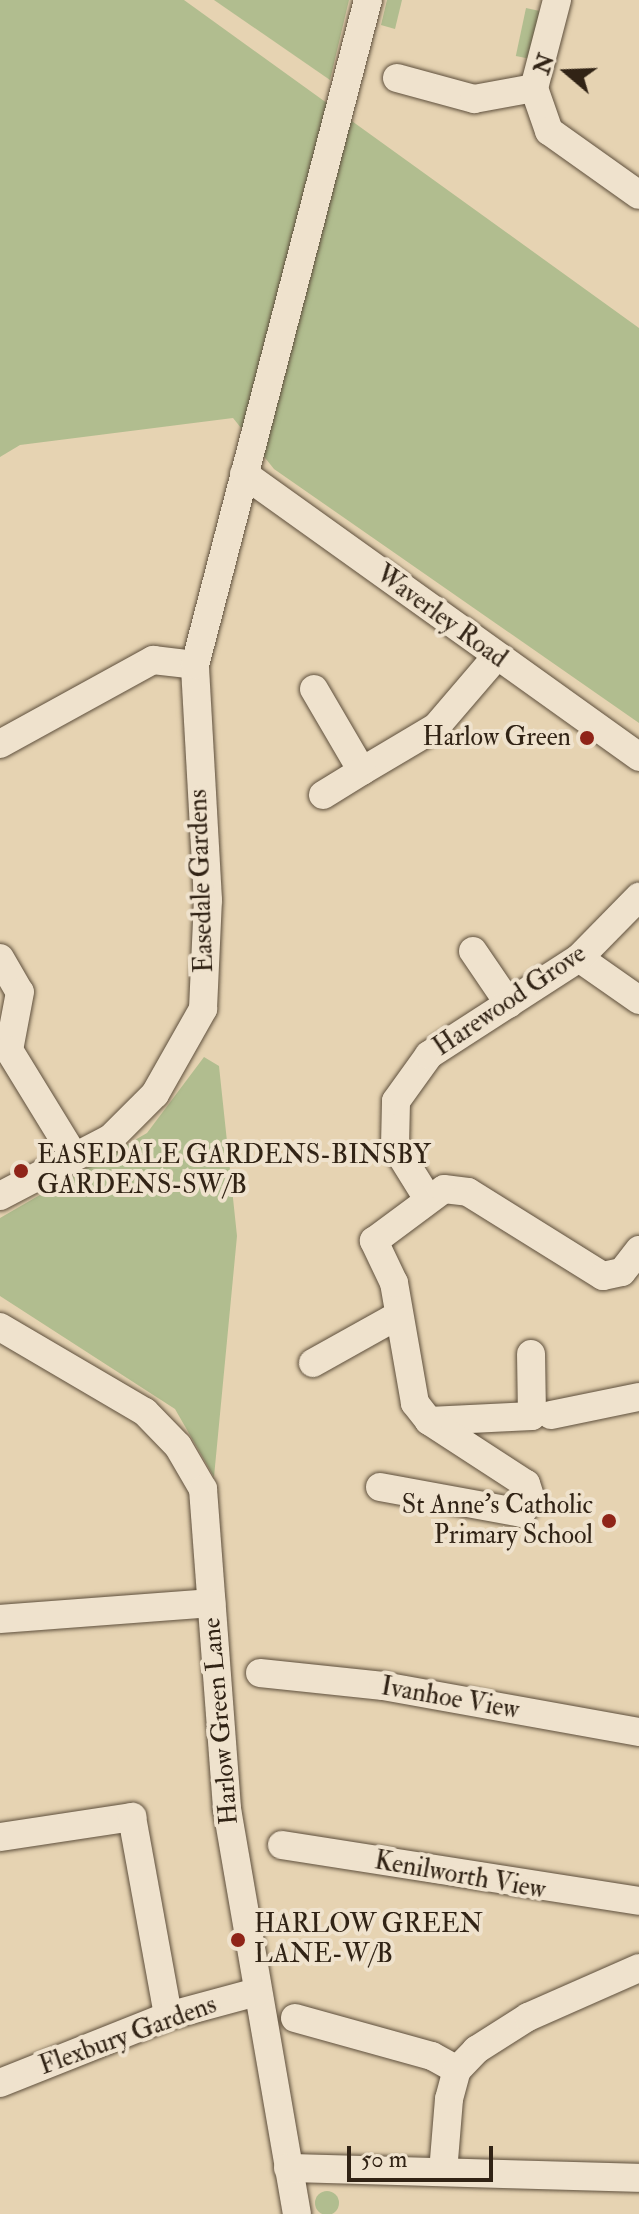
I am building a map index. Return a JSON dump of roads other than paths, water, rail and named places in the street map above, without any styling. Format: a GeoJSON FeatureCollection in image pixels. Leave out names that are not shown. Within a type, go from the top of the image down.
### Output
{"type":"FeatureCollection","features":[{"type":"Feature","properties":{"kind":"street","name":"Easedale Gardens"},"geometry":{"type":"LineString","coordinates":[[0,1196],[111,1138],[155,1094],[203,1009],[208,900],[195,665],[368,0]]}},
{"type":"Feature","properties":{"kind":"street"},"geometry":{"type":"LineString","coordinates":[[557,0],[534,88],[549,131],[639,195]]}},
{"type":"Feature","properties":{"kind":"street"},"geometry":{"type":"LineString","coordinates":[[397,78],[474,99],[534,88]]}},
{"type":"Feature","properties":{"kind":"street","name":"Waverley Road"},"geometry":{"type":"LineString","coordinates":[[244,474],[639,757]]}},
{"type":"Feature","properties":{"kind":"street"},"geometry":{"type":"LineString","coordinates":[[323,795],[436,727],[496,657]]}},
{"type":"Feature","properties":{"kind":"street"},"geometry":{"type":"LineString","coordinates":[[0,744],[153,660],[195,665]]}},
{"type":"Feature","properties":{"kind":"street"},"geometry":{"type":"LineString","coordinates":[[314,689],[362,771]]}},
{"type":"Feature","properties":{"kind":"street","name":"Harewood Grove"},"geometry":{"type":"LineString","coordinates":[[428,1199],[395,1146],[396,1101],[429,1055],[579,958],[639,897]]}},
{"type":"Feature","properties":{"kind":"street"},"geometry":{"type":"LineString","coordinates":[[473,951],[509,1004]]}},
{"type":"Feature","properties":{"kind":"street"},"geometry":{"type":"LineString","coordinates":[[0,958],[20,992],[4,1050],[74,1156]]}},
{"type":"Feature","properties":{"kind":"street"},"geometry":{"type":"LineString","coordinates":[[579,958],[639,1000]]}},
{"type":"Feature","properties":{"kind":"street"},"geometry":{"type":"LineString","coordinates":[[380,1487],[521,1513],[531,1499],[526,1484],[429,1421],[415,1403],[399,1315],[374,1241],[444,1189],[468,1192],[603,1276],[637,1268]]}},
{"type":"Feature","properties":{"kind":"street"},"geometry":{"type":"LineString","coordinates":[[313,1363],[399,1315]]}},
{"type":"Feature","properties":{"kind":"street","name":"Harlow Green Lane"},"geometry":{"type":"LineString","coordinates":[[0,1327],[145,1412],[178,1446],[203,1489],[227,1809],[297,2214]]}},
{"type":"Feature","properties":{"kind":"street"},"geometry":{"type":"LineString","coordinates":[[429,1421],[532,1416],[531,1354]]}},
{"type":"Feature","properties":{"kind":"street"},"geometry":{"type":"LineString","coordinates":[[551,1415],[639,1397]]}},
{"type":"Feature","properties":{"kind":"street"},"geometry":{"type":"LineString","coordinates":[[0,1619],[211,1603]]}},
{"type":"Feature","properties":{"kind":"street","name":"Ivanhoe View"},"geometry":{"type":"LineString","coordinates":[[260,1673],[383,1686],[639,1732]]}},
{"type":"Feature","properties":{"kind":"street"},"geometry":{"type":"LineString","coordinates":[[0,1837],[132,1817],[168,2016]]}},
{"type":"Feature","properties":{"kind":"street","name":"Kenilworth View"},"geometry":{"type":"LineString","coordinates":[[282,1845],[639,1901]]}},
{"type":"Feature","properties":{"kind":"street"},"geometry":{"type":"LineString","coordinates":[[443,2172],[457,2070],[528,2017],[639,1968]]}},
{"type":"Feature","properties":{"kind":"street","name":"Flexbury Gardens"},"geometry":{"type":"LineString","coordinates":[[0,2083],[168,2016],[257,1992]]}},
{"type":"Feature","properties":{"kind":"street"},"geometry":{"type":"LineString","coordinates":[[295,2018],[432,2056],[457,2070]]}},
{"type":"Feature","properties":{"kind":"street"},"geometry":{"type":"LineString","coordinates":[[288,2168],[639,2178]]}},
{"type":"Feature","properties":{"kind":"place","name":"Harlow Green"},"geometry":{"type":"Point","coordinates":[587,738]}},
{"type":"Feature","properties":{"kind":"place","name":"EASEDALE GARDENS-BINSBY GARDENS-SW/B"},"geometry":{"type":"Point","coordinates":[21,1171]}},
{"type":"Feature","properties":{"kind":"place","name":"St Anne's Catholic Primary School"},"geometry":{"type":"Point","coordinates":[609,1521]}},
{"type":"Feature","properties":{"kind":"place","name":"HARLOW GREEN LANE-W/B"},"geometry":{"type":"Point","coordinates":[238,1940]}}]}
